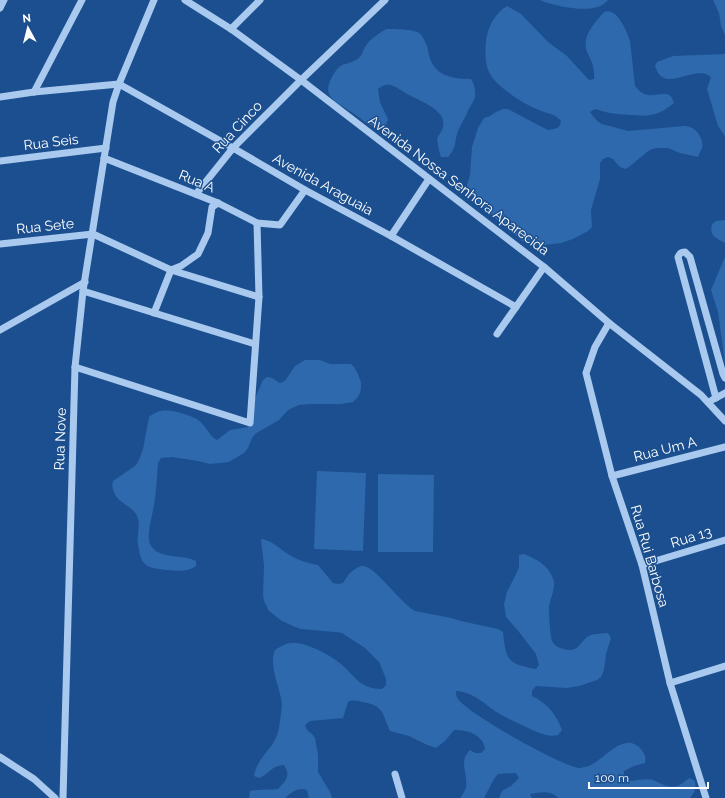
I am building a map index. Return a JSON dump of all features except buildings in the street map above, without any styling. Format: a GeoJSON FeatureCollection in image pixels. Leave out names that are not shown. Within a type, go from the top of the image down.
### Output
{"type":"FeatureCollection","features":[{"type":"Feature","properties":{"kind":"street"},"geometry":{"type":"LineString","coordinates":[[0,8],[4,0]]}},
{"type":"Feature","properties":{"kind":"street"},"geometry":{"type":"LineString","coordinates":[[34,92],[82,0]]}},
{"type":"Feature","properties":{"kind":"street"},"geometry":{"type":"LineString","coordinates":[[0,96],[119,84],[154,0]]}},
{"type":"Feature","properties":{"kind":"street","name":"Avenida Nossa Senhora Aparecida"},"geometry":{"type":"LineString","coordinates":[[185,0],[231,29],[300,80],[544,267],[609,323],[701,395],[725,421]]}},
{"type":"Feature","properties":{"kind":"street"},"geometry":{"type":"LineString","coordinates":[[231,29],[260,0]]}},
{"type":"Feature","properties":{"kind":"street","name":"Rua Cinco"},"geometry":{"type":"LineString","coordinates":[[196,194],[233,148],[300,80],[385,0]]}},
{"type":"Feature","properties":{"kind":"street","name":"Avenida Araguaia"},"geometry":{"type":"LineString","coordinates":[[119,84],[305,190],[516,306]]}},
{"type":"Feature","properties":{"kind":"street","name":"Rua Nove"},"geometry":{"type":"LineString","coordinates":[[64,798],[75,367],[83,291],[113,102],[119,84]]}},
{"type":"Feature","properties":{"kind":"street","name":"Rua Seis"},"geometry":{"type":"LineString","coordinates":[[0,161],[106,148]]}},
{"type":"Feature","properties":{"kind":"street","name":"Rua A"},"geometry":{"type":"LineString","coordinates":[[104,158],[218,203],[257,223],[280,225],[305,190]]}},
{"type":"Feature","properties":{"kind":"street"},"geometry":{"type":"LineString","coordinates":[[391,236],[429,179]]}},
{"type":"Feature","properties":{"kind":"street"},"geometry":{"type":"LineString","coordinates":[[154,313],[171,270],[181,266],[198,254],[208,233],[212,207],[218,203]]}},
{"type":"Feature","properties":{"kind":"street"},"geometry":{"type":"LineString","coordinates":[[75,367],[250,423],[258,297],[257,223]]}},
{"type":"Feature","properties":{"kind":"street"},"geometry":{"type":"LineString","coordinates":[[93,234],[171,270],[258,297]]}},
{"type":"Feature","properties":{"kind":"street","name":"Rua Sete"},"geometry":{"type":"LineString","coordinates":[[0,244],[93,234]]}},
{"type":"Feature","properties":{"kind":"street"},"geometry":{"type":"LineString","coordinates":[[716,398],[678,257],[682,252],[685,252],[690,257],[725,378]]}},
{"type":"Feature","properties":{"kind":"street"},"geometry":{"type":"LineString","coordinates":[[497,334],[544,267]]}},
{"type":"Feature","properties":{"kind":"street"},"geometry":{"type":"LineString","coordinates":[[0,330],[85,282]]}},
{"type":"Feature","properties":{"kind":"street"},"geometry":{"type":"LineString","coordinates":[[83,291],[255,344]]}},
{"type":"Feature","properties":{"kind":"street","name":"Rua Rui Barbosa"},"geometry":{"type":"LineString","coordinates":[[609,323],[595,347],[586,373],[612,476],[642,565],[670,683],[706,798]]}},
{"type":"Feature","properties":{"kind":"street"},"geometry":{"type":"LineString","coordinates":[[708,402],[725,393]]}},
{"type":"Feature","properties":{"kind":"street","name":"Rua Um A"},"geometry":{"type":"LineString","coordinates":[[612,476],[725,447]]}},
{"type":"Feature","properties":{"kind":"street","name":"Rua 13"},"geometry":{"type":"LineString","coordinates":[[642,565],[725,540]]}},
{"type":"Feature","properties":{"kind":"street"},"geometry":{"type":"LineString","coordinates":[[670,683],[725,666]]}},
{"type":"Feature","properties":{"kind":"street"},"geometry":{"type":"LineString","coordinates":[[0,757],[34,779],[55,798]]}},
{"type":"Feature","properties":{"kind":"street"},"geometry":{"type":"LineString","coordinates":[[395,774],[402,798]]}},
{"type":"Feature","properties":{"kind":"shaded area"},"geometry":{"type":"Polygon","coordinates":[[[540,0],[608,0],[599,7],[577,9],[540,0]]]}},
{"type":"Feature","properties":{"kind":"shaded area"},"geometry":{"type":"Polygon","coordinates":[[[713,0],[725,0],[725,35],[721,26],[719,13],[713,0]]]}},
{"type":"Feature","properties":{"kind":"shaded area"},"geometry":{"type":"Polygon","coordinates":[[[507,6],[521,14],[548,42],[567,56],[589,80],[594,79],[594,72],[586,48],[587,36],[592,26],[604,12],[608,11],[614,13],[623,24],[630,41],[635,86],[640,92],[646,94],[670,95],[674,103],[660,112],[642,116],[616,114],[595,109],[590,112],[597,121],[602,124],[628,131],[684,126],[693,128],[698,133],[702,142],[702,148],[698,157],[680,153],[668,148],[657,148],[647,152],[625,169],[620,167],[613,159],[608,157],[603,159],[600,163],[600,179],[591,210],[592,227],[588,231],[573,239],[561,243],[532,245],[522,241],[500,223],[471,195],[467,185],[470,175],[472,147],[478,128],[484,118],[503,109],[508,109],[548,130],[559,127],[561,121],[554,115],[533,108],[511,94],[497,83],[489,72],[485,53],[488,31],[495,17],[507,6]]]}},
{"type":"Feature","properties":{"kind":"shaded area"},"geometry":{"type":"Polygon","coordinates":[[[386,29],[408,30],[419,33],[423,37],[427,46],[431,61],[438,71],[453,78],[471,79],[474,85],[474,99],[459,128],[454,148],[448,157],[441,157],[439,151],[437,138],[442,130],[443,122],[441,116],[431,106],[397,88],[387,85],[378,89],[380,102],[388,119],[386,125],[380,126],[368,124],[337,103],[330,95],[328,90],[329,84],[337,69],[342,65],[359,58],[369,42],[386,29]]]}},
{"type":"Feature","properties":{"kind":"shaded area"},"geometry":{"type":"Polygon","coordinates":[[[725,54],[725,136],[718,126],[707,89],[711,77],[704,74],[696,74],[672,79],[665,78],[659,75],[655,66],[657,62],[673,56],[725,54]]]}},
{"type":"Feature","properties":{"kind":"shaded area"},"geometry":{"type":"Polygon","coordinates":[[[725,220],[725,243],[712,234],[711,228],[712,224],[716,221],[725,220]]]}},
{"type":"Feature","properties":{"kind":"shaded area"},"geometry":{"type":"Polygon","coordinates":[[[725,257],[725,363],[718,312],[711,290],[725,257]]]}},
{"type":"Feature","properties":{"kind":"shaded area"},"geometry":{"type":"Polygon","coordinates":[[[305,360],[320,360],[330,364],[351,364],[357,372],[361,382],[360,393],[357,398],[353,402],[341,404],[310,404],[299,405],[292,408],[279,420],[255,434],[244,453],[229,462],[210,464],[172,457],[161,458],[158,463],[155,501],[150,523],[149,540],[156,551],[164,555],[192,559],[196,561],[196,566],[182,571],[174,571],[148,566],[142,560],[140,555],[138,544],[138,518],[132,509],[116,496],[112,485],[113,481],[136,465],[139,460],[143,449],[149,417],[158,412],[169,410],[185,414],[201,422],[217,440],[230,430],[248,427],[251,423],[252,405],[263,380],[267,377],[280,383],[285,381],[295,366],[305,360]]]}},
{"type":"Feature","properties":{"kind":"shaded area"},"geometry":{"type":"Polygon","coordinates":[[[317,471],[366,473],[363,551],[314,549],[317,471]]]}},
{"type":"Feature","properties":{"kind":"shaded area"},"geometry":{"type":"Polygon","coordinates":[[[378,474],[434,475],[433,552],[378,552],[378,474]]]}},
{"type":"Feature","properties":{"kind":"shaded area"},"geometry":{"type":"Polygon","coordinates":[[[261,539],[272,543],[295,558],[318,565],[333,583],[343,583],[355,569],[361,566],[366,567],[380,577],[402,601],[415,611],[498,629],[503,632],[505,649],[510,659],[519,665],[536,669],[539,665],[536,654],[506,617],[504,604],[507,592],[519,567],[519,555],[524,554],[534,558],[547,568],[554,582],[549,610],[551,638],[556,646],[573,650],[587,637],[594,634],[608,633],[611,638],[601,677],[597,680],[579,686],[567,688],[536,686],[532,691],[532,696],[547,706],[557,719],[562,730],[558,735],[545,735],[528,728],[492,709],[480,700],[461,691],[456,691],[458,699],[479,716],[516,739],[571,766],[580,768],[589,766],[621,744],[635,744],[643,752],[645,763],[624,771],[624,777],[628,781],[651,779],[674,787],[690,778],[695,781],[693,794],[690,798],[559,798],[555,795],[542,792],[530,794],[532,798],[499,798],[502,791],[511,786],[519,778],[516,773],[498,774],[484,798],[460,798],[466,787],[464,763],[466,754],[470,750],[475,753],[481,753],[485,749],[484,744],[478,737],[469,732],[454,730],[445,741],[436,748],[409,736],[390,731],[379,708],[353,700],[348,702],[343,718],[310,721],[305,725],[307,730],[315,738],[318,755],[318,772],[332,798],[309,798],[307,790],[301,789],[293,792],[285,798],[249,798],[250,791],[278,789],[287,778],[287,772],[284,765],[276,766],[259,778],[254,776],[259,763],[274,741],[279,728],[282,702],[273,668],[273,656],[275,650],[290,643],[307,645],[319,650],[341,664],[358,681],[368,687],[382,689],[386,685],[386,679],[379,662],[365,648],[342,633],[301,629],[282,621],[269,611],[263,595],[264,566],[261,539]]]}}]}
